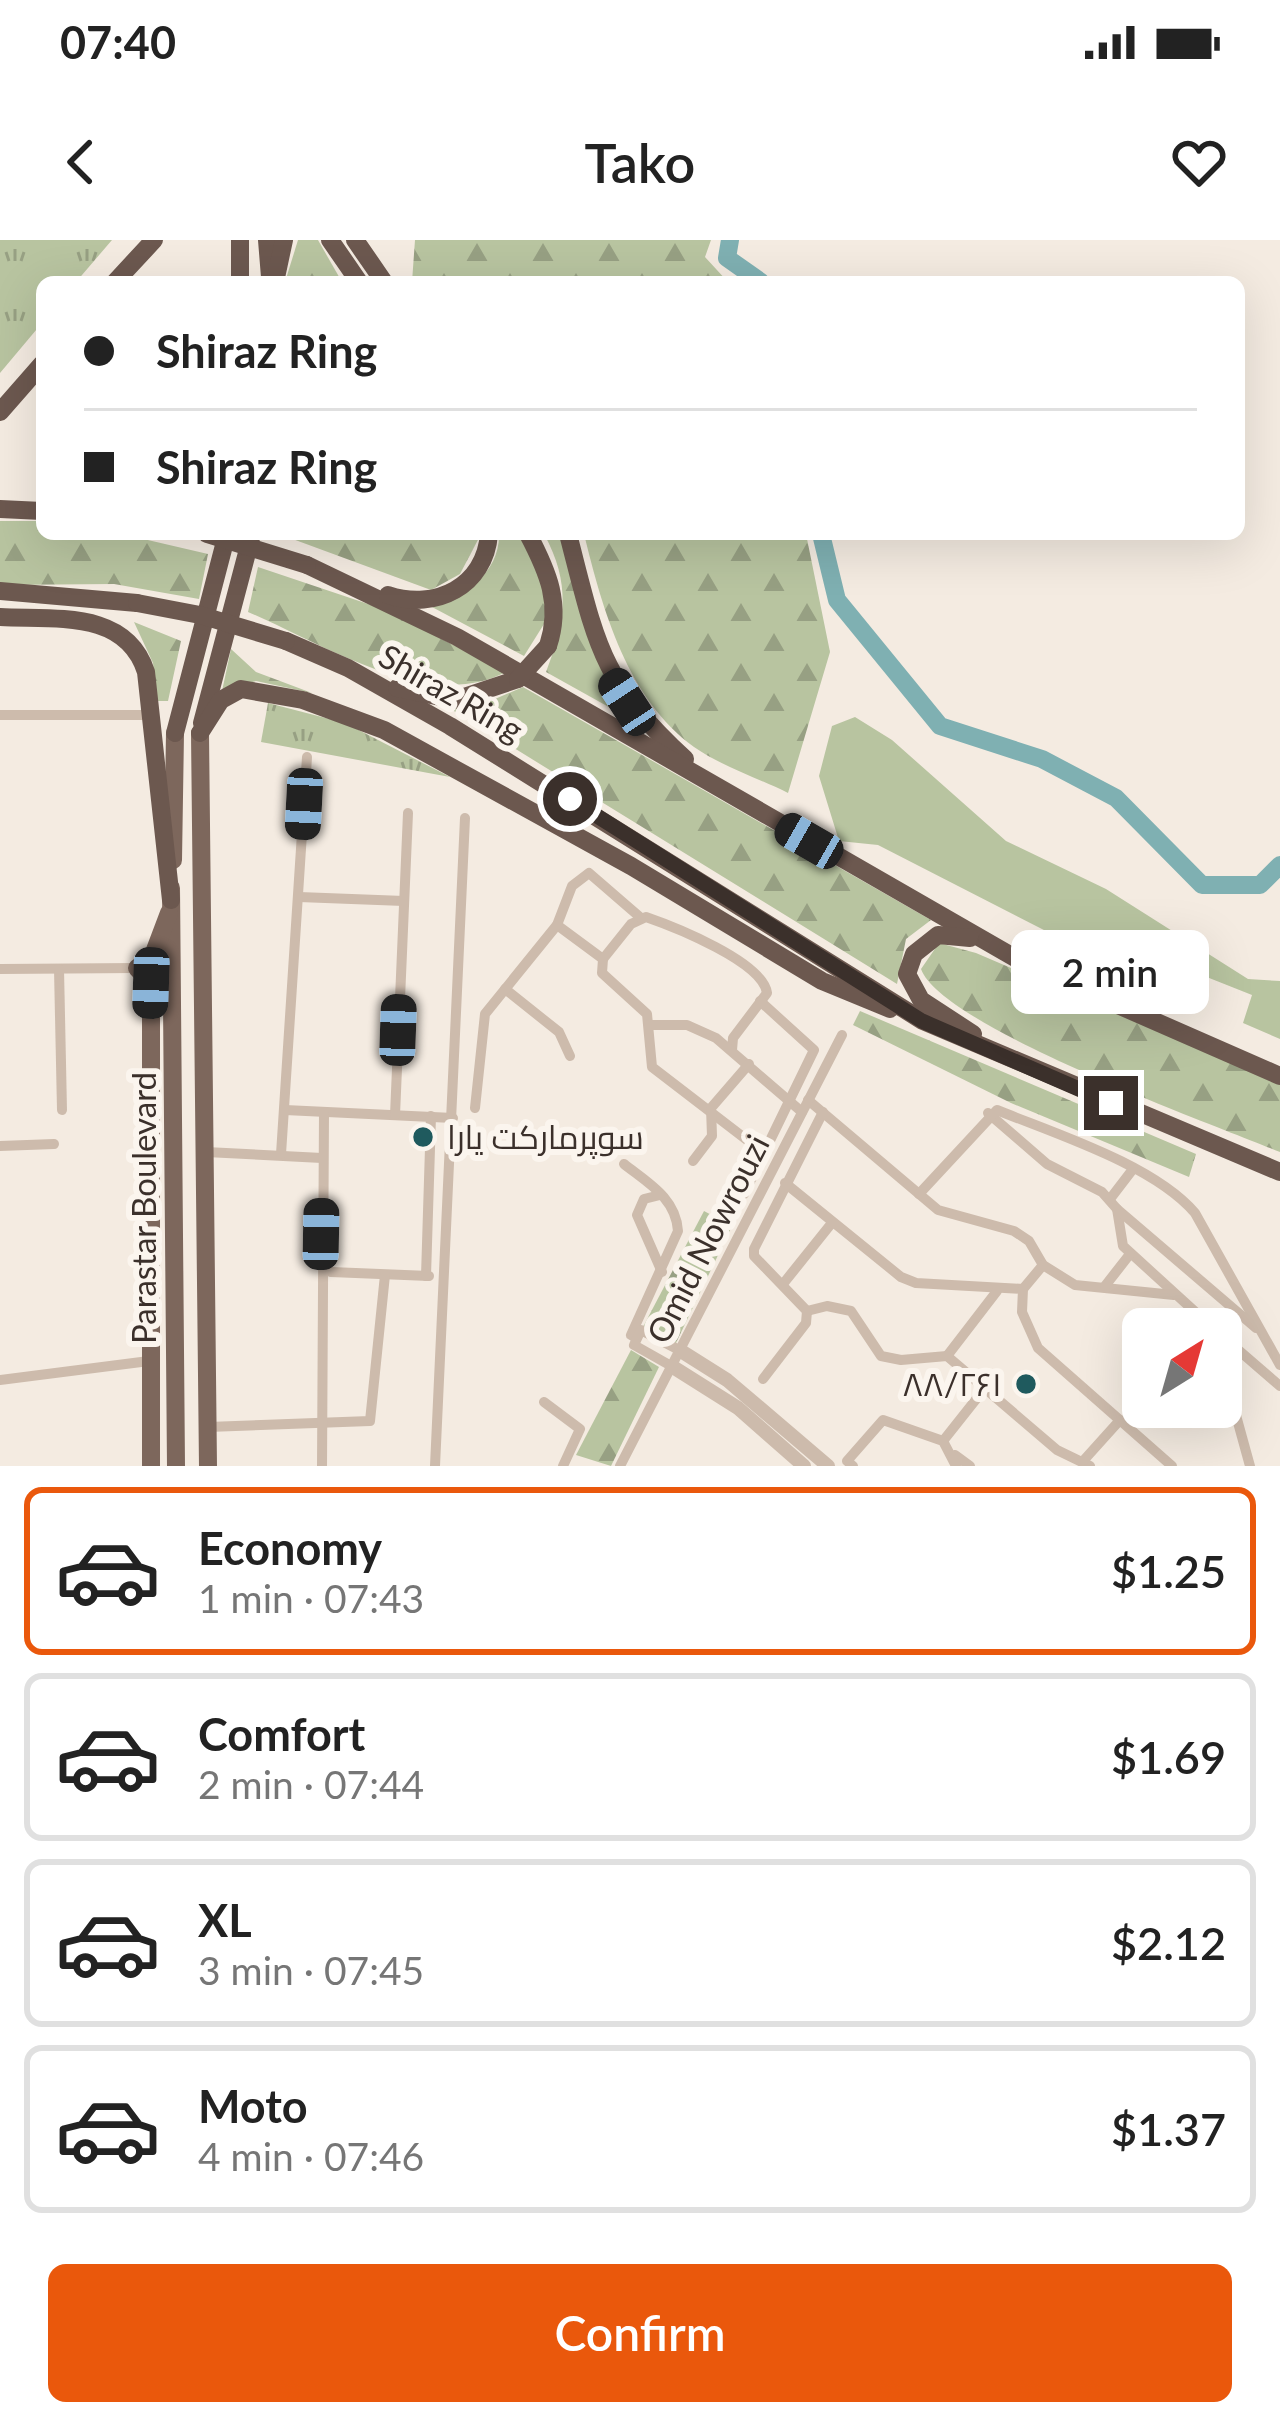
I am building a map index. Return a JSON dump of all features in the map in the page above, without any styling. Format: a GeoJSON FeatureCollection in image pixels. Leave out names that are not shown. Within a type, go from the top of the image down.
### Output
{"type":"FeatureCollection","features":[{"type":"Feature","properties":{"kind":"highway"},"geometry":{"type":"LineString","coordinates":[[121,276],[154,240]]}},
{"type":"Feature","properties":{"kind":"highway"},"geometry":{"type":"LineString","coordinates":[[240,240],[240,276]]}},
{"type":"Feature","properties":{"kind":"highway"},"geometry":{"type":"LineString","coordinates":[[267,240],[272,276]]}},
{"type":"Feature","properties":{"kind":"highway"},"geometry":{"type":"LineString","coordinates":[[275,276],[284,240]]}},
{"type":"Feature","properties":{"kind":"highway"},"geometry":{"type":"LineString","coordinates":[[330,240],[355,276]]}},
{"type":"Feature","properties":{"kind":"highway"},"geometry":{"type":"LineString","coordinates":[[356,240],[379,276]]}},
{"type":"Feature","properties":{"kind":"highway"},"geometry":{"type":"LineString","coordinates":[[0,412],[36,371]]}},
{"type":"Feature","properties":{"kind":"highway"},"geometry":{"type":"LineString","coordinates":[[0,509],[36,511]]}},
{"type":"Feature","properties":{"kind":"highway"},"geometry":{"type":"LineString","coordinates":[[176,733],[225,540]]}},
{"type":"Feature","properties":{"kind":"highway","name":"Shiraz Ring"},"geometry":{"type":"LineString","coordinates":[[226,540],[346,580],[499,659],[986,943],[1080,991],[1280,1076]]}},
{"type":"Feature","properties":{"kind":"highway"},"geometry":{"type":"LineString","coordinates":[[200,733],[251,540]]}},
{"type":"Feature","properties":{"kind":"highway"},"geometry":{"type":"LineString","coordinates":[[346,580],[398,598],[440,597],[475,575],[488,540]]}},
{"type":"Feature","properties":{"kind":"highway"},"geometry":{"type":"LineString","coordinates":[[348,668],[440,699],[489,693],[518,680],[548,646],[554,628],[553,590],[531,540]]}},
{"type":"Feature","properties":{"kind":"highway"},"geometry":{"type":"LineString","coordinates":[[570,540],[614,682],[642,720],[710,783]]}},
{"type":"Feature","properties":{"kind":"highway","name":"Shiraz Ring"},"geometry":{"type":"LineString","coordinates":[[0,591],[137,603],[200,615],[286,641],[348,668],[540,780],[922,1021],[1280,1172]]}},
{"type":"Feature","properties":{"kind":"highway"},"geometry":{"type":"LineString","coordinates":[[0,617],[93,622],[127,638],[146,672],[171,905]]}},
{"type":"Feature","properties":{"kind":"highway"},"geometry":{"type":"LineString","coordinates":[[200,733],[221,700],[241,689],[333,710],[399,739],[631,866],[846,994],[922,1021]]}},
{"type":"Feature","properties":{"kind":"highway"},"geometry":{"type":"LineString","coordinates":[[986,943],[938,935],[914,954],[907,974],[921,1000],[1022,1065]]}},
{"type":"Feature","properties":{"kind":"main road","name":"Parastar Boulevard"},"geometry":{"type":"LineString","coordinates":[[176,733],[171,905],[176,1466]]}},
{"type":"Feature","properties":{"kind":"main road","name":"Parastar Boulevard"},"geometry":{"type":"LineString","coordinates":[[200,733],[208,1466]]}},
{"type":"Feature","properties":{"kind":"main road"},"geometry":{"type":"LineString","coordinates":[[151,1466],[151,983],[137,968],[153,956],[171,905]]}},
{"type":"Feature","properties":{"kind":"main road"},"geometry":{"type":"LineString","coordinates":[[172,1054],[189,1069],[205,1055]]}},
{"type":"Feature","properties":{"kind":"main road"},"geometry":{"type":"LineString","coordinates":[[172,1090],[186,1079],[205,1088]]}},
{"type":"Feature","properties":{"kind":"main road"},"geometry":{"type":"LineString","coordinates":[[149,1332],[174,1308],[151,1285]]}},
{"type":"Feature","properties":{"kind":"street"},"geometry":{"type":"LineString","coordinates":[[0,715],[151,715]]}},
{"type":"Feature","properties":{"kind":"street"},"geometry":{"type":"LineString","coordinates":[[281,1154],[307,757]]}},
{"type":"Feature","properties":{"kind":"street"},"geometry":{"type":"LineString","coordinates":[[394,1115],[408,812]]}},
{"type":"Feature","properties":{"kind":"street"},"geometry":{"type":"LineString","coordinates":[[435,1466],[465,818]]}},
{"type":"Feature","properties":{"kind":"street"},"geometry":{"type":"LineString","coordinates":[[475,1108],[479,1031],[505,989],[557,925],[572,886],[589,873],[640,918],[661,922],[746,964],[766,984],[760,1001],[733,1038],[732,1050]]}},
{"type":"Feature","properties":{"kind":"street"},"geometry":{"type":"LineString","coordinates":[[299,897],[404,901]]}},
{"type":"Feature","properties":{"kind":"street"},"geometry":{"type":"LineString","coordinates":[[640,918],[603,959],[602,973],[647,1014],[652,1067],[700,1108],[711,1108],[764,1154]]}},
{"type":"Feature","properties":{"kind":"street"},"geometry":{"type":"LineString","coordinates":[[557,925],[603,959]]}},
{"type":"Feature","properties":{"kind":"street"},"geometry":{"type":"LineString","coordinates":[[0,969],[137,968]]}},
{"type":"Feature","properties":{"kind":"street"},"geometry":{"type":"LineString","coordinates":[[59,969],[62,1110]]}},
{"type":"Feature","properties":{"kind":"street"},"geometry":{"type":"LineString","coordinates":[[505,989],[559,1032],[570,1056]]}},
{"type":"Feature","properties":{"kind":"street"},"geometry":{"type":"LineString","coordinates":[[744,1194],[814,1050],[760,1001]]}},
{"type":"Feature","properties":{"kind":"street"},"geometry":{"type":"LineString","coordinates":[[649,1025],[687,1024],[732,1050],[789,1100],[823,1112],[938,1210],[1014,1231],[1029,1241],[1043,1265],[1075,1285],[1174,1295]]}},
{"type":"Feature","properties":{"kind":"street","name":"Omid Nowrouzi"},"geometry":{"type":"LineString","coordinates":[[620,1466],[842,1035]]}},
{"type":"Feature","properties":{"kind":"street"},"geometry":{"type":"LineString","coordinates":[[694,1161],[712,1136],[711,1108],[748,1064]]}},
{"type":"Feature","properties":{"kind":"street"},"geometry":{"type":"LineString","coordinates":[[285,1110],[453,1118]]}},
{"type":"Feature","properties":{"kind":"street"},"geometry":{"type":"LineString","coordinates":[[919,1194],[988,1113],[997,1110],[1133,1169],[1177,1192],[1195,1213],[1280,1365]]}},
{"type":"Feature","properties":{"kind":"street"},"geometry":{"type":"LineString","coordinates":[[763,1379],[806,1323],[807,1311],[754,1249],[823,1112]]}},
{"type":"Feature","properties":{"kind":"street"},"geometry":{"type":"LineString","coordinates":[[322,1466],[325,1113]]}},
{"type":"Feature","properties":{"kind":"street"},"geometry":{"type":"LineString","coordinates":[[988,1113],[1047,1164],[1113,1204],[1264,1335]]}},
{"type":"Feature","properties":{"kind":"street"},"geometry":{"type":"LineString","coordinates":[[426,1276],[431,1117]]}},
{"type":"Feature","properties":{"kind":"street"},"geometry":{"type":"LineString","coordinates":[[0,1146],[54,1144]]}},
{"type":"Feature","properties":{"kind":"street"},"geometry":{"type":"LineString","coordinates":[[206,1152],[322,1158]]}},
{"type":"Feature","properties":{"kind":"street"},"geometry":{"type":"LineString","coordinates":[[624,1164],[663,1196],[677,1216],[678,1231],[631,1336],[636,1338]]}},
{"type":"Feature","properties":{"kind":"street"},"geometry":{"type":"LineString","coordinates":[[1133,1169],[1113,1204],[1123,1246],[1189,1308]]}},
{"type":"Feature","properties":{"kind":"street"},"geometry":{"type":"LineString","coordinates":[[773,1173],[901,1277],[997,1291],[1022,1289]]}},
{"type":"Feature","properties":{"kind":"street"},"geometry":{"type":"LineString","coordinates":[[662,1272],[646,1245],[637,1215],[649,1194],[663,1196]]}},
{"type":"Feature","properties":{"kind":"street"},"geometry":{"type":"LineString","coordinates":[[783,1284],[831,1224]]}},
{"type":"Feature","properties":{"kind":"street"},"geometry":{"type":"LineString","coordinates":[[1106,1286],[1130,1254]]}},
{"type":"Feature","properties":{"kind":"street"},"geometry":{"type":"LineString","coordinates":[[1043,1265],[1022,1289],[1022,1312],[1038,1348],[1172,1466]]}},
{"type":"Feature","properties":{"kind":"street"},"geometry":{"type":"LineString","coordinates":[[331,1272],[444,1276]]}},
{"type":"Feature","properties":{"kind":"street"},"geometry":{"type":"LineString","coordinates":[[208,1427],[370,1421],[385,1275]]}},
{"type":"Feature","properties":{"kind":"street"},"geometry":{"type":"LineString","coordinates":[[947,1356],[997,1291]]}},
{"type":"Feature","properties":{"kind":"street"},"geometry":{"type":"LineString","coordinates":[[807,1311],[827,1306],[851,1311],[881,1356],[901,1360],[947,1356],[1057,1450],[1087,1463],[1120,1420]]}},
{"type":"Feature","properties":{"kind":"street"},"geometry":{"type":"LineString","coordinates":[[804,1466],[738,1408],[634,1345],[641,1330],[728,1380],[827,1466]]}},
{"type":"Feature","properties":{"kind":"street"},"geometry":{"type":"LineString","coordinates":[[1242,1353],[1280,1386]]}},
{"type":"Feature","properties":{"kind":"street"},"geometry":{"type":"LineString","coordinates":[[0,1380],[149,1360]]}},
{"type":"Feature","properties":{"kind":"street"},"geometry":{"type":"LineString","coordinates":[[944,1441],[985,1388]]}},
{"type":"Feature","properties":{"kind":"street"},"geometry":{"type":"LineString","coordinates":[[544,1402],[580,1429],[563,1466]]}},
{"type":"Feature","properties":{"kind":"street"},"geometry":{"type":"LineString","coordinates":[[853,1466],[848,1461],[883,1420],[944,1441],[956,1460],[970,1466]]}},
{"type":"Feature","properties":{"kind":"street"},"geometry":{"type":"LineString","coordinates":[[1240,1428],[1250,1466]]}},
{"type":"Feature","properties":{"kind":"street"},"geometry":{"type":"LineString","coordinates":[[563,1466],[570,1461],[580,1466]]}},
{"type":"Feature","properties":{"kind":"green space"},"geometry":{"type":"Polygon","coordinates":[[[0,240],[112,240],[81,276],[36,276],[36,330],[0,373],[0,240]]]}},
{"type":"Feature","properties":{"kind":"green space"},"geometry":{"type":"Polygon","coordinates":[[[298,240],[318,240],[339,276],[287,276],[298,240]]]}},
{"type":"Feature","properties":{"kind":"green space"},"geometry":{"type":"Polygon","coordinates":[[[415,240],[711,240],[705,257],[722,276],[412,276],[415,240]]]}},
{"type":"Feature","properties":{"kind":"green space"},"geometry":{"type":"Polygon","coordinates":[[[0,521],[36,521],[36,540],[148,540],[208,554],[199,599],[114,584],[0,585],[0,521]]]}},
{"type":"Feature","properties":{"kind":"green space"},"geometry":{"type":"Polygon","coordinates":[[[295,540],[478,540],[460,574],[431,590],[295,540]]]}},
{"type":"Feature","properties":{"kind":"green space"},"geometry":{"type":"Polygon","coordinates":[[[499,540],[523,540],[537,565],[549,616],[524,656],[432,607],[478,581],[499,540]]]}},
{"type":"Feature","properties":{"kind":"green space"},"geometry":{"type":"Polygon","coordinates":[[[547,540],[562,540],[596,654],[632,720],[546,672],[563,602],[547,540]]]}},
{"type":"Feature","properties":{"kind":"green space"},"geometry":{"type":"Polygon","coordinates":[[[586,540],[807,540],[830,652],[788,793],[694,747],[671,727],[635,678],[600,593],[586,540]]]}},
{"type":"Feature","properties":{"kind":"green space"},"geometry":{"type":"Polygon","coordinates":[[[258,567],[383,609],[506,672],[476,683],[443,684],[410,679],[342,656],[248,612],[258,567]]]}},
{"type":"Feature","properties":{"kind":"green space"},"geometry":{"type":"Polygon","coordinates":[[[134,622],[181,641],[168,701],[157,701],[153,663],[134,622]]]}},
{"type":"Feature","properties":{"kind":"green space"},"geometry":{"type":"Polygon","coordinates":[[[231,649],[256,672],[312,693],[256,681],[222,691],[231,649]]]}},
{"type":"Feature","properties":{"kind":"green space"},"geometry":{"type":"Polygon","coordinates":[[[523,687],[931,920],[906,939],[897,984],[449,708],[481,705],[523,687]]]}},
{"type":"Feature","properties":{"kind":"green space"},"geometry":{"type":"Polygon","coordinates":[[[268,703],[345,723],[450,777],[261,742],[268,703]]]}},
{"type":"Feature","properties":{"kind":"green space"},"geometry":{"type":"Polygon","coordinates":[[[855,717],[892,740],[1006,841],[1106,889],[1248,979],[1280,981],[1280,1039],[1243,1023],[1252,995],[1184,968],[1171,995],[878,845],[839,841],[819,776],[832,726],[855,717]]]}},
{"type":"Feature","properties":{"kind":"green space"},"geometry":{"type":"Polygon","coordinates":[[[939,943],[976,953],[1280,1084],[1280,1152],[1083,1072],[977,1018],[940,992],[921,969],[939,943]]]}},
{"type":"Feature","properties":{"kind":"green space"},"geometry":{"type":"Polygon","coordinates":[[[860,1011],[1196,1154],[1189,1177],[1011,1103],[853,1025],[860,1011]]]}},
{"type":"Feature","properties":{"kind":"green space"},"geometry":{"type":"Polygon","coordinates":[[[704,1211],[732,1226],[675,1345],[643,1327],[704,1211]]]}},
{"type":"Feature","properties":{"kind":"green space"},"geometry":{"type":"Polygon","coordinates":[[[631,1350],[659,1367],[611,1466],[576,1455],[631,1350]]]}},
{"type":"Feature","properties":{"kind":"waterway"},"geometry":{"type":"LineString","coordinates":[[730,240],[727,258],[752,276]]}},
{"type":"Feature","properties":{"kind":"waterway"},"geometry":{"type":"LineString","coordinates":[[822,540],[837,600],[940,726],[1042,759],[1116,798],[1202,885],[1260,885],[1280,865]]}},
{"type":"Feature","properties":{"kind":"place","name":"سوپرمارکت یارا"},"geometry":{"type":"Point","coordinates":[423,1137]}},
{"type":"Feature","properties":{"kind":"place","name":"۸۸/۲۶۱"},"geometry":{"type":"Point","coordinates":[1026,1384]}},
{"type":"Feature","properties":{"kind":"route"},"geometry":{"type":"LineString","coordinates":[[570,799],[922,1021],[1111,1103]]}}]}
